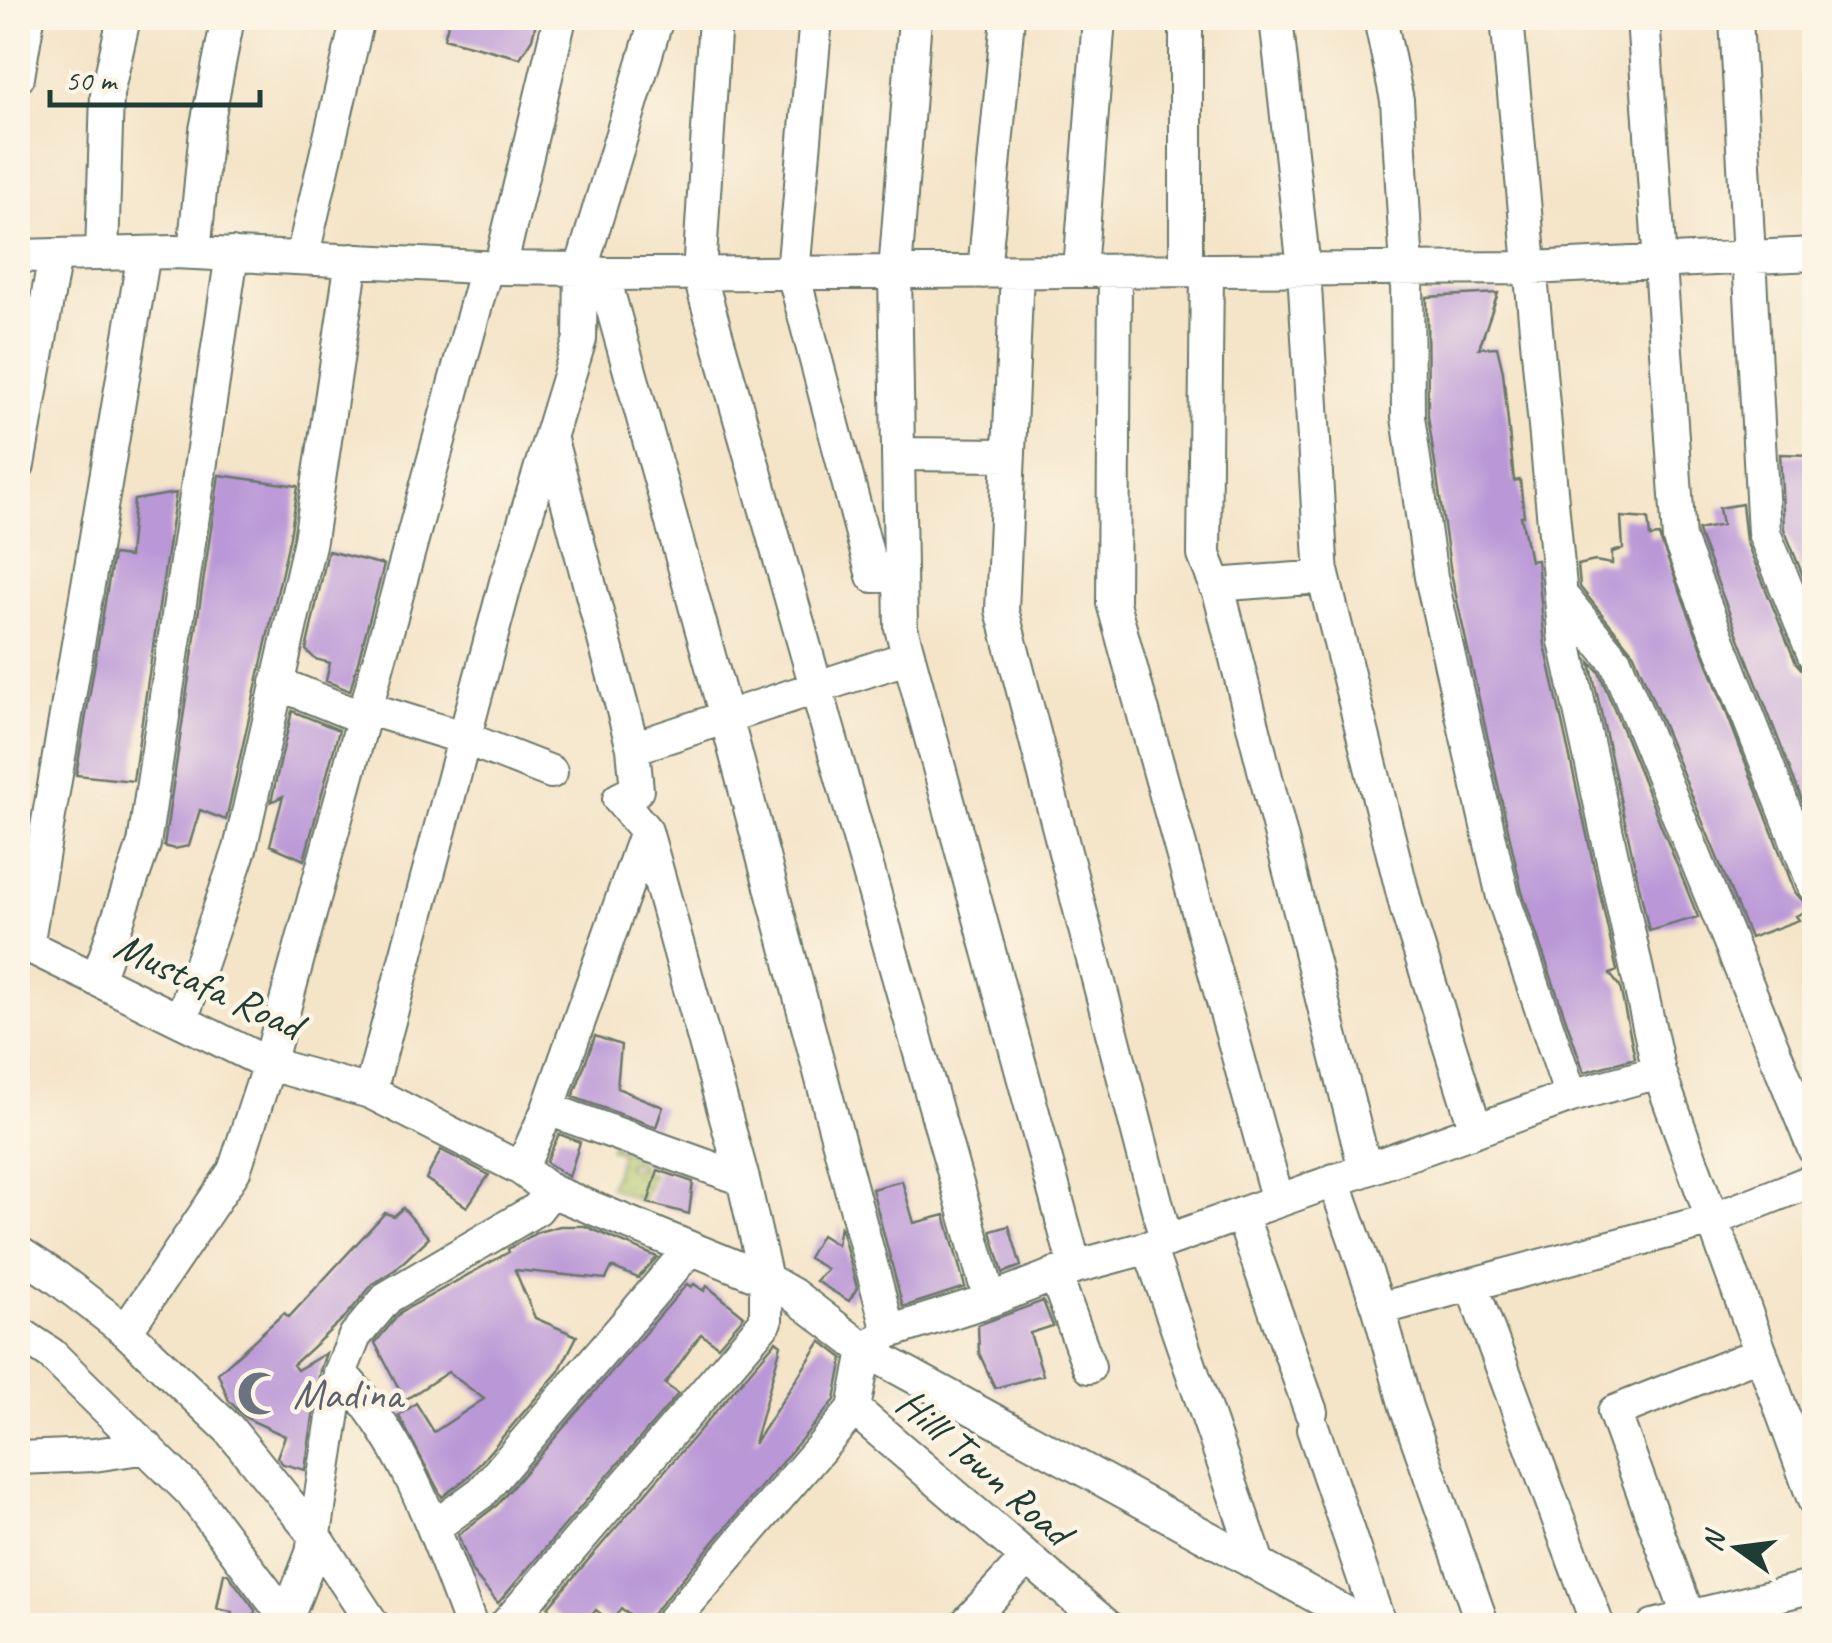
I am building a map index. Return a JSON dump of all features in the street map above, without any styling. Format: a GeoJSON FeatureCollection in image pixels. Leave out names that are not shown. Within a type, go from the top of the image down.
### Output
{"type":"FeatureCollection","features":[{"type":"Feature","properties":{"kind":"street"},"geometry":{"type":"LineString","coordinates":[[18,77],[28,18]]}},
{"type":"Feature","properties":{"kind":"street"},"geometry":{"type":"LineString","coordinates":[[102,254],[107,94],[124,18]]}},
{"type":"Feature","properties":{"kind":"street"},"geometry":{"type":"LineString","coordinates":[[194,253],[206,130],[228,18]]}},
{"type":"Feature","properties":{"kind":"street"},"geometry":{"type":"LineString","coordinates":[[302,258],[358,18]]}},
{"type":"Feature","properties":{"kind":"street"},"geometry":{"type":"LineString","coordinates":[[126,1331],[234,1171],[269,1064],[560,18]]}},
{"type":"Feature","properties":{"kind":"street"},"geometry":{"type":"LineString","coordinates":[[370,1092],[506,582],[580,339],[592,272],[657,18]]}},
{"type":"Feature","properties":{"kind":"street"},"geometry":{"type":"LineString","coordinates":[[716,18],[699,274],[990,1300]]}},
{"type":"Feature","properties":{"kind":"street"},"geometry":{"type":"LineString","coordinates":[[816,18],[793,273],[873,576],[900,575]]}},
{"type":"Feature","properties":{"kind":"street"},"geometry":{"type":"LineString","coordinates":[[915,18],[895,272],[901,628],[1089,1367]]}},
{"type":"Feature","properties":{"kind":"street"},"geometry":{"type":"LineString","coordinates":[[1008,18],[1001,272],[1009,455],[1002,610],[1158,1244],[1258,1564]]}},
{"type":"Feature","properties":{"kind":"street"},"geometry":{"type":"LineString","coordinates":[[1080,271],[1099,18]]}},
{"type":"Feature","properties":{"kind":"street"},"geometry":{"type":"LineString","coordinates":[[1186,18],[1204,555],[1215,584],[1365,1169]]}},
{"type":"Feature","properties":{"kind":"street"},"geometry":{"type":"LineString","coordinates":[[1215,584],[1322,577],[1304,270],[1276,18]]}},
{"type":"Feature","properties":{"kind":"street"},"geometry":{"type":"LineString","coordinates":[[1380,18],[1397,100],[1407,268],[1408,417],[1431,577],[1504,898],[1572,1096]]}},
{"type":"Feature","properties":{"kind":"street"},"geometry":{"type":"LineString","coordinates":[[1507,18],[1565,641],[1659,1072],[1814,1500]]}},
{"type":"Feature","properties":{"kind":"street"},"geometry":{"type":"LineString","coordinates":[[1643,18],[1679,539],[1814,885]]}},
{"type":"Feature","properties":{"kind":"street"},"geometry":{"type":"LineString","coordinates":[[1736,18],[1764,533],[1814,655]]}},
{"type":"Feature","properties":{"kind":"street"},"geometry":{"type":"LineString","coordinates":[[22,944],[144,253]]}},
{"type":"Feature","properties":{"kind":"street"},"geometry":{"type":"LineString","coordinates":[[97,980],[144,844],[232,254]]}},
{"type":"Feature","properties":{"kind":"street"},"geometry":{"type":"LineString","coordinates":[[18,256],[232,254],[699,274],[1532,268],[1814,254]]}},
{"type":"Feature","properties":{"kind":"street"},"geometry":{"type":"LineString","coordinates":[[18,465],[54,255]]}},
{"type":"Feature","properties":{"kind":"street"},"geometry":{"type":"LineString","coordinates":[[181,1021],[240,849],[310,540],[352,260]]}},
{"type":"Feature","properties":{"kind":"street"},"geometry":{"type":"LineString","coordinates":[[1115,271],[1113,603],[1278,1201]]}},
{"type":"Feature","properties":{"kind":"street"},"geometry":{"type":"LineString","coordinates":[[592,272],[726,717],[880,1332]]}},
{"type":"Feature","properties":{"kind":"street"},"geometry":{"type":"LineString","coordinates":[[505,1626],[766,1321],[766,1279],[743,1179],[646,831],[619,800],[637,790],[633,748],[551,440]]}},
{"type":"Feature","properties":{"kind":"street"},"geometry":{"type":"LineString","coordinates":[[898,454],[1009,455]]}},
{"type":"Feature","properties":{"kind":"street"},"geometry":{"type":"LineString","coordinates":[[1321,568],[1408,914],[1476,1130]]}},
{"type":"Feature","properties":{"kind":"street"},"geometry":{"type":"LineString","coordinates":[[1561,595],[1616,662],[1814,1149]]}},
{"type":"Feature","properties":{"kind":"street"},"geometry":{"type":"LineString","coordinates":[[633,748],[909,657]]}},
{"type":"Feature","properties":{"kind":"street"},"geometry":{"type":"LineString","coordinates":[[277,683],[365,713],[464,738],[551,772]]}},
{"type":"Feature","properties":{"kind":"street"},"geometry":{"type":"LineString","coordinates":[[521,1169],[548,1109],[646,831]]}},
{"type":"Feature","properties":{"kind":"street","name":"Mustafa Road"},"geometry":{"type":"LineString","coordinates":[[22,944],[269,1064],[370,1092],[521,1169],[551,1191],[766,1279],[880,1332],[1258,1564],[1370,1626]]}},
{"type":"Feature","properties":{"kind":"street"},"geometry":{"type":"LineString","coordinates":[[819,1062],[880,1332]]}},
{"type":"Feature","properties":{"kind":"street"},"geometry":{"type":"LineString","coordinates":[[880,1332],[990,1300],[1065,1270],[1158,1244],[1572,1096],[1659,1072]]}},
{"type":"Feature","properties":{"kind":"street"},"geometry":{"type":"LineString","coordinates":[[548,1109],[743,1179]]}},
{"type":"Feature","properties":{"kind":"street"},"geometry":{"type":"LineString","coordinates":[[1334,1180],[1379,1309],[1406,1407],[1483,1626]]}},
{"type":"Feature","properties":{"kind":"street"},"geometry":{"type":"LineString","coordinates":[[1379,1309],[1712,1220],[1814,1180]]}},
{"type":"Feature","properties":{"kind":"street"},"geometry":{"type":"LineString","coordinates":[[289,1618],[314,1545],[340,1373],[355,1336],[388,1298],[537,1209],[551,1191]]}},
{"type":"Feature","properties":{"kind":"street"},"geometry":{"type":"LineString","coordinates":[[1241,1214],[1380,1626]]}},
{"type":"Feature","properties":{"kind":"street"},"geometry":{"type":"LineString","coordinates":[[432,1528],[482,1492],[689,1250]]}},
{"type":"Feature","properties":{"kind":"street"},"geometry":{"type":"LineString","coordinates":[[18,1252],[126,1331],[229,1429],[374,1626]]}},
{"type":"Feature","properties":{"kind":"street"},"geometry":{"type":"LineString","coordinates":[[1472,1286],[1598,1626]]}},
{"type":"Feature","properties":{"kind":"street"},"geometry":{"type":"LineString","coordinates":[[18,1332],[51,1354],[191,1492],[289,1618]]}},
{"type":"Feature","properties":{"kind":"street","name":"Hilll Town Road"},"geometry":{"type":"LineString","coordinates":[[880,1332],[854,1409],[1106,1626]]}},
{"type":"Feature","properties":{"kind":"street"},"geometry":{"type":"LineString","coordinates":[[1689,1618],[1614,1412],[1760,1353]]}},
{"type":"Feature","properties":{"kind":"street"},"geometry":{"type":"LineString","coordinates":[[340,1373],[364,1396],[397,1449],[471,1626]]}},
{"type":"Feature","properties":{"kind":"street"},"geometry":{"type":"LineString","coordinates":[[668,1626],[854,1409]]}},
{"type":"Feature","properties":{"kind":"street"},"geometry":{"type":"LineString","coordinates":[[18,1458],[94,1456],[147,1446]]}},
{"type":"Feature","properties":{"kind":"street"},"geometry":{"type":"LineString","coordinates":[[964,1626],[1027,1558]]}},
{"type":"Feature","properties":{"kind":"street"},"geometry":{"type":"LineString","coordinates":[[1653,1626],[1814,1586]]}},
{"type":"Feature","properties":{"kind":"green space"},"geometry":{"type":"Polygon","coordinates":[[[612,1142],[636,1158],[634,1163],[628,1162],[628,1168],[636,1169],[640,1160],[642,1171],[652,1174],[642,1202],[610,1187],[621,1152],[610,1149],[612,1142]]]}},
{"type":"Feature","properties":{"kind":"building"},"geometry":{"type":"Polygon","coordinates":[[[450,18],[537,18],[532,39],[520,58],[444,38],[450,18]]]}},
{"type":"Feature","properties":{"kind":"building"},"geometry":{"type":"Polygon","coordinates":[[[1498,293],[1479,348],[1497,347],[1503,372],[1514,481],[1520,480],[1521,516],[1530,561],[1537,560],[1545,645],[1617,971],[1610,974],[1620,987],[1635,1058],[1584,1072],[1522,892],[1451,573],[1428,416],[1427,297],[1498,293]]]}},
{"type":"Feature","properties":{"kind":"building"},"geometry":{"type":"Polygon","coordinates":[[[1780,454],[1810,455],[1814,603],[1784,529],[1780,454]]]}},
{"type":"Feature","properties":{"kind":"building"},"geometry":{"type":"Polygon","coordinates":[[[219,475],[298,486],[226,820],[200,810],[189,846],[174,849],[164,846],[219,475]]]}},
{"type":"Feature","properties":{"kind":"building"},"geometry":{"type":"Polygon","coordinates":[[[176,493],[133,781],[76,775],[113,555],[129,557],[134,500],[176,493]]]}},
{"type":"Feature","properties":{"kind":"building"},"geometry":{"type":"Polygon","coordinates":[[[1742,504],[1746,541],[1796,663],[1814,675],[1814,831],[1699,535],[1698,530],[1722,525],[1719,508],[1742,504]]]}},
{"type":"Feature","properties":{"kind":"building"},"geometry":{"type":"Polygon","coordinates":[[[1621,517],[1648,519],[1650,537],[1659,536],[1795,892],[1810,909],[1796,916],[1799,920],[1750,938],[1634,654],[1580,587],[1578,565],[1595,561],[1612,564],[1612,552],[1623,549],[1621,517]]]}},
{"type":"Feature","properties":{"kind":"building"},"geometry":{"type":"Polygon","coordinates":[[[328,551],[384,565],[350,691],[326,681],[330,663],[315,659],[306,650],[328,551]]]}},
{"type":"Feature","properties":{"kind":"building"},"geometry":{"type":"Polygon","coordinates":[[[1590,662],[1599,672],[1698,917],[1649,931],[1590,662]]]}},
{"type":"Feature","properties":{"kind":"building"},"geometry":{"type":"Polygon","coordinates":[[[292,711],[339,730],[304,860],[270,845],[283,796],[271,802],[292,711]]]}},
{"type":"Feature","properties":{"kind":"building"},"geometry":{"type":"Polygon","coordinates":[[[595,1036],[621,1045],[617,1088],[663,1107],[656,1127],[573,1097],[595,1036]]]}},
{"type":"Feature","properties":{"kind":"building"},"geometry":{"type":"Polygon","coordinates":[[[559,1134],[580,1142],[569,1177],[546,1162],[559,1134]]]}},
{"type":"Feature","properties":{"kind":"building"},"geometry":{"type":"Polygon","coordinates":[[[441,1150],[489,1175],[467,1207],[426,1179],[441,1150]]]}},
{"type":"Feature","properties":{"kind":"building"},"geometry":{"type":"Polygon","coordinates":[[[658,1170],[693,1182],[689,1214],[648,1203],[658,1170]]]}},
{"type":"Feature","properties":{"kind":"building"},"geometry":{"type":"Polygon","coordinates":[[[902,1181],[914,1223],[945,1215],[965,1287],[903,1307],[872,1189],[902,1181]]]}},
{"type":"Feature","properties":{"kind":"building"},"geometry":{"type":"Polygon","coordinates":[[[403,1208],[429,1238],[396,1269],[373,1284],[345,1317],[293,1365],[297,1370],[326,1353],[305,1470],[283,1464],[277,1457],[285,1436],[246,1418],[229,1401],[218,1373],[284,1313],[289,1317],[385,1213],[394,1216],[403,1208]]]}},
{"type":"Feature","properties":{"kind":"building"},"geometry":{"type":"Polygon","coordinates":[[[840,1225],[857,1288],[849,1301],[816,1281],[827,1269],[808,1258],[821,1235],[837,1245],[840,1225]]]}},
{"type":"Feature","properties":{"kind":"building"},"geometry":{"type":"Polygon","coordinates":[[[560,1226],[585,1226],[657,1257],[638,1278],[612,1267],[606,1279],[515,1270],[535,1318],[577,1336],[559,1371],[468,1477],[442,1497],[399,1416],[416,1403],[434,1432],[484,1399],[448,1372],[405,1400],[375,1343],[401,1312],[538,1232],[560,1226]]]}},
{"type":"Feature","properties":{"kind":"building"},"geometry":{"type":"Polygon","coordinates":[[[1009,1226],[1021,1266],[1003,1273],[991,1231],[1009,1226]]]}},
{"type":"Feature","properties":{"kind":"building"},"geometry":{"type":"Polygon","coordinates":[[[687,1284],[704,1291],[707,1286],[744,1316],[718,1346],[701,1334],[665,1384],[678,1394],[498,1603],[472,1572],[458,1535],[497,1505],[687,1284]]]}},
{"type":"Feature","properties":{"kind":"building"},"geometry":{"type":"Polygon","coordinates":[[[1043,1301],[1053,1326],[1030,1333],[1043,1375],[995,1388],[979,1353],[978,1325],[1043,1301]]]}},
{"type":"Feature","properties":{"kind":"building"},"geometry":{"type":"Polygon","coordinates":[[[776,1341],[781,1345],[754,1444],[821,1341],[843,1358],[835,1400],[653,1613],[648,1626],[642,1626],[621,1608],[611,1622],[596,1610],[582,1626],[569,1626],[548,1607],[776,1341]]]}},
{"type":"Feature","properties":{"kind":"building"},"geometry":{"type":"Polygon","coordinates":[[[224,1573],[255,1610],[253,1621],[230,1621],[232,1612],[217,1609],[224,1573]]]}},
{"type":"Feature","properties":{"kind":"place","name":"Madina"},"geometry":{"type":"Point","coordinates":[260,1393]}}]}
